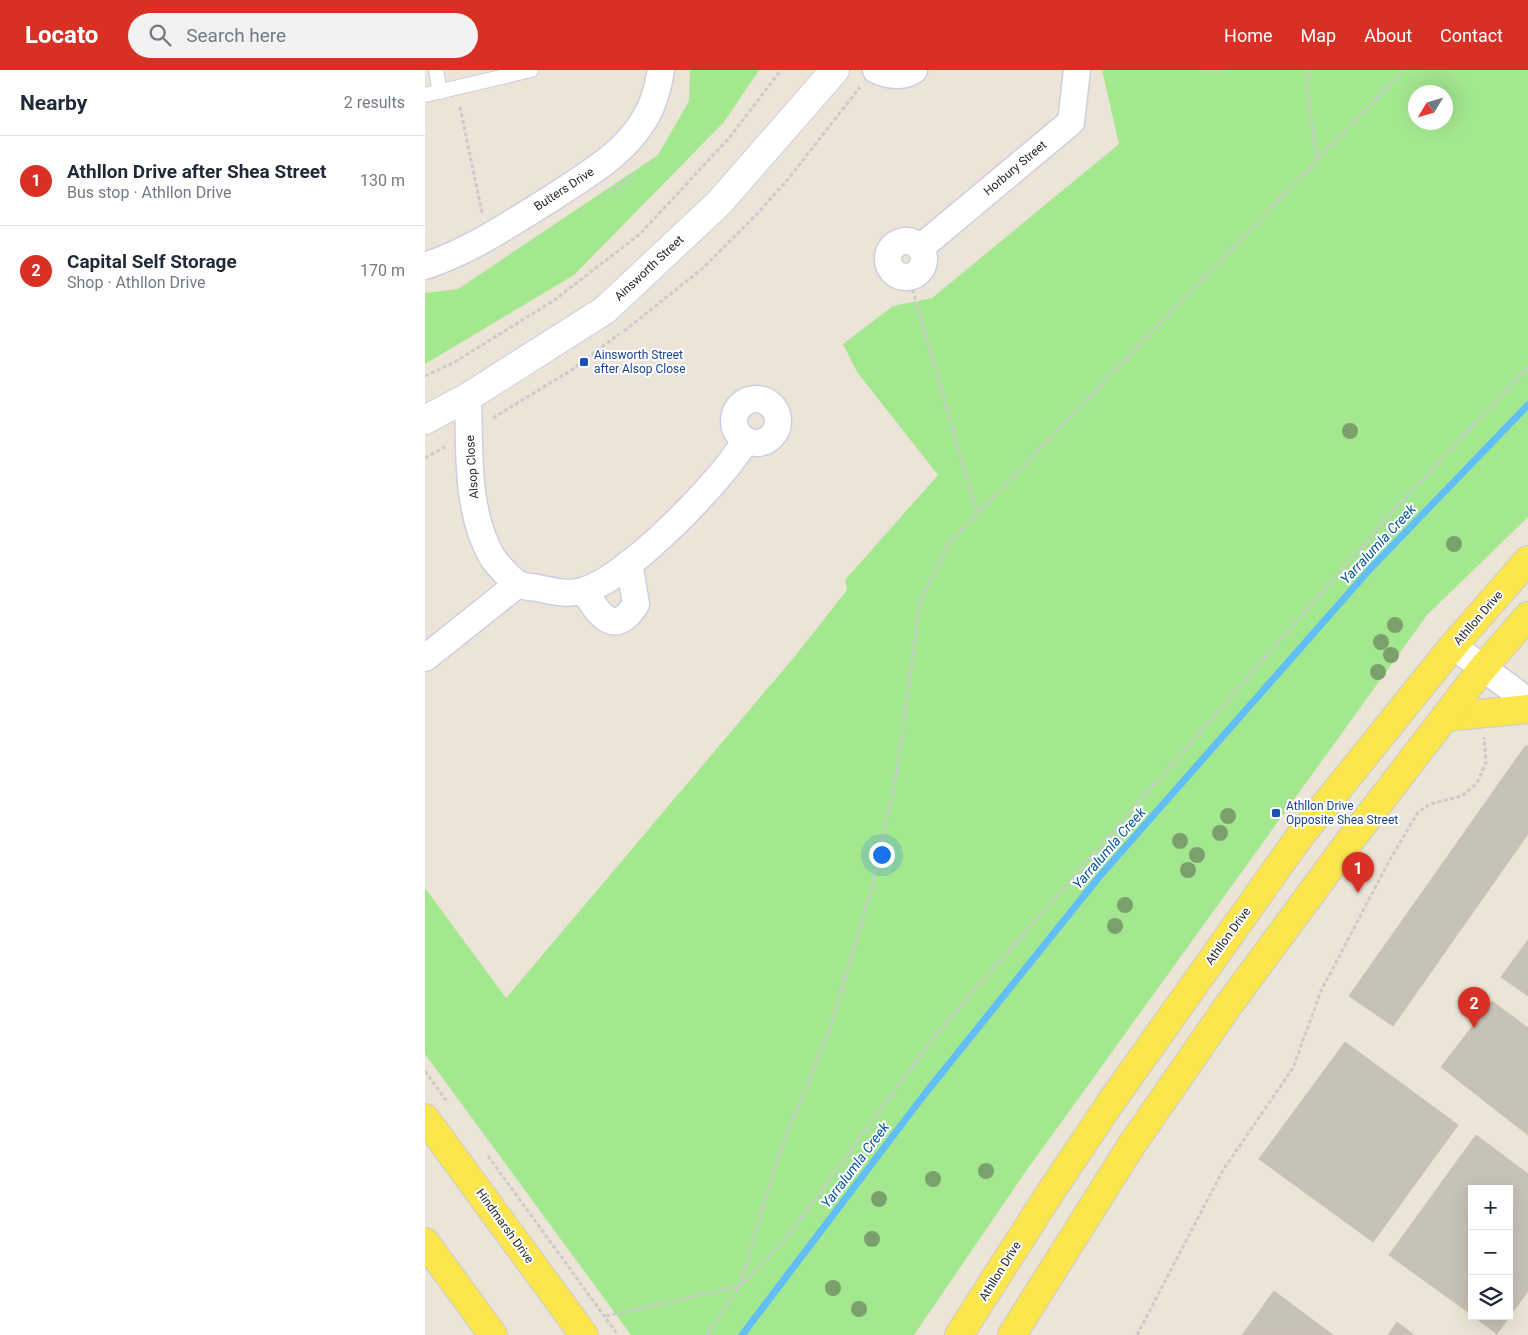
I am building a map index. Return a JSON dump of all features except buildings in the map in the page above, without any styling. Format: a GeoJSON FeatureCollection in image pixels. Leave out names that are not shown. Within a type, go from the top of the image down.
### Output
{"type":"FeatureCollection","features":[{"type":"Feature","properties":{"kind":"main road","name":"Athllon Drive"},"geometry":{"type":"LineString","coordinates":[[959,1335],[1049,1192],[1173,1012],[1309,823],[1453,646],[1528,560]]}},
{"type":"Feature","properties":{"kind":"main road"},"geometry":{"type":"LineString","coordinates":[[1012,1335],[1133,1143],[1228,1006],[1328,870],[1482,669],[1528,616]]}},
{"type":"Feature","properties":{"kind":"main road"},"geometry":{"type":"LineString","coordinates":[[1446,717],[1528,709]]}},
{"type":"Feature","properties":{"kind":"main road","name":"Hindmarsh Drive"},"geometry":{"type":"LineString","coordinates":[[425,1118],[584,1335]]}},
{"type":"Feature","properties":{"kind":"main road"},"geometry":{"type":"LineString","coordinates":[[425,1242],[493,1335]]}},
{"type":"Feature","properties":{"kind":"street","name":"Butters Drive"},"geometry":{"type":"LineString","coordinates":[[425,266],[456,255],[488,239],[587,175],[616,152],[643,121],[655,98],[661,70]]}},
{"type":"Feature","properties":{"kind":"street","name":"Ainsworth Street"},"geometry":{"type":"LineString","coordinates":[[425,420],[467,397],[605,310],[719,202],[835,70]]}},
{"type":"Feature","properties":{"kind":"street"},"geometry":{"type":"LineString","coordinates":[[876,70],[885,74],[907,75],[914,70]]}},
{"type":"Feature","properties":{"kind":"street","name":"Horbury Street"},"geometry":{"type":"LineString","coordinates":[[909,277],[902,277],[890,268],[889,253],[900,242],[909,241],[920,248],[1071,122],[1077,70]]}},
{"type":"Feature","properties":{"kind":"street","name":"Alsop Close"},"geometry":{"type":"LineString","coordinates":[[467,397],[471,488],[480,531],[493,559],[518,584]]}},
{"type":"Feature","properties":{"kind":"street"},"geometry":{"type":"LineString","coordinates":[[425,658],[518,584],[565,593],[584,590],[629,563],[657,541],[725,470],[745,441]]}},
{"type":"Feature","properties":{"kind":"street"},"geometry":{"type":"LineString","coordinates":[[584,590],[598,613],[606,619],[617,622],[624,620],[636,604],[629,563]]}},
{"type":"Feature","properties":{"kind":"street"},"geometry":{"type":"LineString","coordinates":[[1453,646],[1528,701]]}},
{"type":"Feature","properties":{"kind":"lane"},"geometry":{"type":"LineString","coordinates":[[436,70],[440,92]]}},
{"type":"Feature","properties":{"kind":"lane"},"geometry":{"type":"LineString","coordinates":[[425,95],[531,70]]}},
{"type":"Feature","properties":{"kind":"path"},"geometry":{"type":"LineString","coordinates":[[425,376],[453,363],[553,301],[640,234],[730,137],[781,70]]}},
{"type":"Feature","properties":{"kind":"path"},"geometry":{"type":"LineString","coordinates":[[1204,70],[1225,70]]}},
{"type":"Feature","properties":{"kind":"path"},"geometry":{"type":"LineString","coordinates":[[1308,70],[1307,90],[1317,161]]}},
{"type":"Feature","properties":{"kind":"path"},"geometry":{"type":"LineString","coordinates":[[741,1286],[779,1154],[830,1029],[874,879],[897,772],[920,602],[949,543],[1404,70]]}},
{"type":"Feature","properties":{"kind":"path"},"geometry":{"type":"LineString","coordinates":[[456,89],[488,239]]}},
{"type":"Feature","properties":{"kind":"path"},"geometry":{"type":"LineString","coordinates":[[909,277],[977,514]]}},
{"type":"Feature","properties":{"kind":"path"},"geometry":{"type":"LineString","coordinates":[[707,1335],[741,1286],[785,1240],[937,1033],[1402,501],[1528,367]]}},
{"type":"Feature","properties":{"kind":"path"},"geometry":{"type":"LineString","coordinates":[[1137,1335],[1223,1170],[1293,1068],[1321,991],[1387,862],[1418,812],[1430,804],[1462,796],[1477,783]]}},
{"type":"Feature","properties":{"kind":"path"},"geometry":{"type":"LineString","coordinates":[[425,1071],[454,1111]]}},
{"type":"Feature","properties":{"kind":"path"},"geometry":{"type":"LineString","coordinates":[[483,1150],[606,1316],[618,1335]]}},
{"type":"Feature","properties":{"kind":"path"},"geometry":{"type":"LineString","coordinates":[[606,1316],[741,1286]]}},
{"type":"Feature","properties":{"kind":"green space"},"geometry":{"type":"Polygon","coordinates":[[[690,70],[759,70],[724,122],[574,275],[425,364],[425,293],[458,289],[658,155],[689,101],[690,70]]]}},
{"type":"Feature","properties":{"kind":"green space"},"geometry":{"type":"Polygon","coordinates":[[[1102,70],[1528,70],[1528,517],[1427,615],[1024,1174],[914,1335],[631,1335],[425,1054],[425,888],[506,998],[795,656],[847,590],[845,580],[938,475],[857,372],[843,344],[893,306],[932,298],[1119,144],[1102,70]]]}},
{"type":"Feature","properties":{"kind":"waterway","name":"Yarralumla Creek"},"geometry":{"type":"LineString","coordinates":[[742,1335],[924,1095],[1099,877],[1370,569],[1528,405]]}},
{"type":"Feature","properties":{"kind":"place","name":"Ainsworth Street after Alsop Close"},"geometry":{"type":"Point","coordinates":[584,362]}},
{"type":"Feature","properties":{"kind":"place","name":"Athllon Drive Opposite Shea Street"},"geometry":{"type":"Point","coordinates":[1276,813]}},
{"type":"Feature","properties":{"kind":"place","name":"Athllon Drive after Shea Street"},"geometry":{"type":"Point","coordinates":[1358,893]}},
{"type":"Feature","properties":{"kind":"place","name":"Capital Self Storage"},"geometry":{"type":"Point","coordinates":[1474,1028]}}]}
